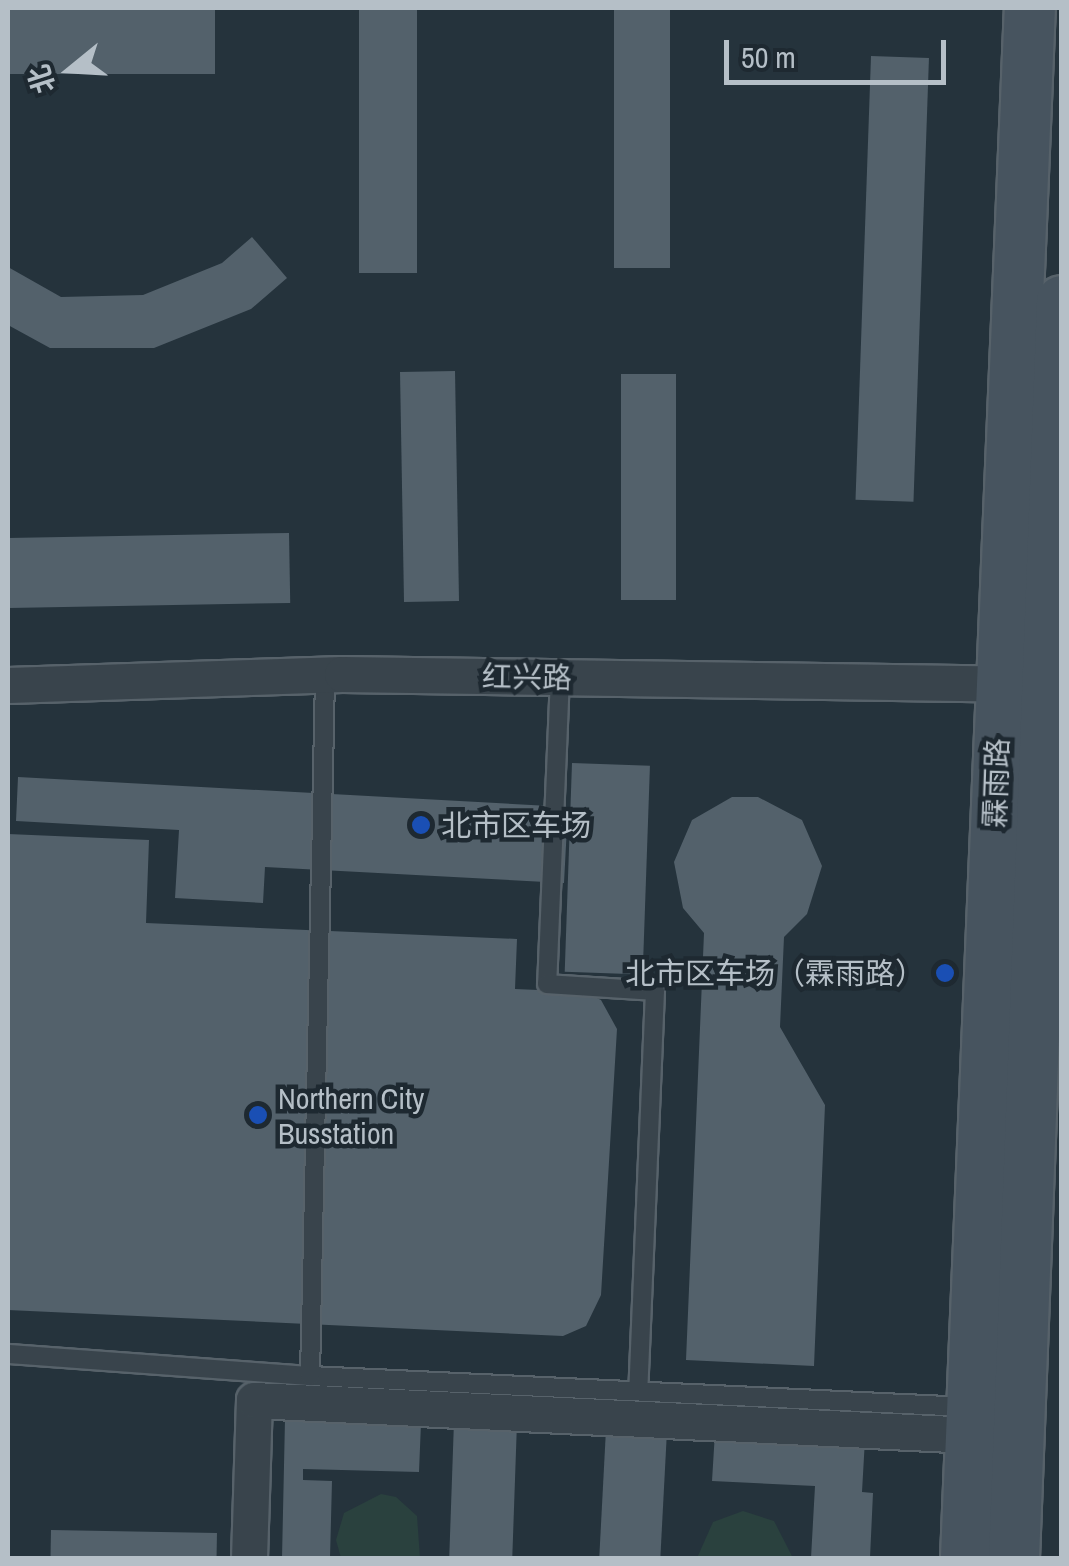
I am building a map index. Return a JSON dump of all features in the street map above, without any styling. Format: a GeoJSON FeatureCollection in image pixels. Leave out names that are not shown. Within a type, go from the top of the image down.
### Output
{"type":"FeatureCollection","features":[{"type":"Feature","properties":{"kind":"main road","name":"霖雨路"},"geometry":{"type":"LineString","coordinates":[[1014,1558],[1030,8]]}},
{"type":"Feature","properties":{"kind":"main road","name":"霖雨路"},"geometry":{"type":"LineString","coordinates":[[966,1558],[1023,684],[1062,302]]}},
{"type":"Feature","properties":{"kind":"street","name":"红兴路"},"geometry":{"type":"LineString","coordinates":[[8,685],[325,675],[1023,684]]}},
{"type":"Feature","properties":{"kind":"street"},"geometry":{"type":"LineString","coordinates":[[249,1558],[254,1400],[973,1421]]}},
{"type":"Feature","properties":{"kind":"lane"},"geometry":{"type":"LineString","coordinates":[[310,1376],[325,675]]}},
{"type":"Feature","properties":{"kind":"lane"},"geometry":{"type":"LineString","coordinates":[[560,678],[547,984],[655,991],[638,1391]]}},
{"type":"Feature","properties":{"kind":"lane"},"geometry":{"type":"LineString","coordinates":[[8,1354],[310,1376],[638,1391],[973,1421]]}},
{"type":"Feature","properties":{"kind":"green space"},"geometry":{"type":"Polygon","coordinates":[[[381,1494],[396,1497],[417,1516],[420,1558],[341,1558],[336,1540],[344,1513],[381,1494]]]}},
{"type":"Feature","properties":{"kind":"green space"},"geometry":{"type":"Polygon","coordinates":[[[743,1511],[774,1521],[793,1558],[697,1558],[713,1522],[743,1511]]]}},
{"type":"Feature","properties":{"kind":"building"},"geometry":{"type":"Polygon","coordinates":[[[8,8],[215,8],[215,74],[8,74],[8,8]]]}},
{"type":"Feature","properties":{"kind":"building"},"geometry":{"type":"Polygon","coordinates":[[[359,8],[417,8],[417,273],[359,273],[359,8]]]}},
{"type":"Feature","properties":{"kind":"building"},"geometry":{"type":"Polygon","coordinates":[[[614,8],[670,8],[670,268],[614,268],[614,8]]]}},
{"type":"Feature","properties":{"kind":"building"},"geometry":{"type":"Polygon","coordinates":[[[871,56],[929,58],[913,502],[856,500],[871,56]]]}},
{"type":"Feature","properties":{"kind":"building"},"geometry":{"type":"Polygon","coordinates":[[[252,237],[287,278],[251,309],[154,348],[50,348],[8,325],[8,267],[61,297],[143,295],[222,263],[252,237]]]}},
{"type":"Feature","properties":{"kind":"building"},"geometry":{"type":"Polygon","coordinates":[[[455,371],[459,601],[404,602],[400,372],[455,371]]]}},
{"type":"Feature","properties":{"kind":"building"},"geometry":{"type":"Polygon","coordinates":[[[621,374],[676,374],[676,600],[621,600],[621,374]]]}},
{"type":"Feature","properties":{"kind":"building"},"geometry":{"type":"Polygon","coordinates":[[[289,533],[290,603],[9,608],[8,538],[289,533]]]}},
{"type":"Feature","properties":{"kind":"building"},"geometry":{"type":"Polygon","coordinates":[[[572,763],[650,766],[643,975],[565,972],[572,763]]]}},
{"type":"Feature","properties":{"kind":"building"},"geometry":{"type":"Polygon","coordinates":[[[18,777],[568,807],[564,883],[265,867],[263,903],[175,898],[179,830],[16,821],[18,777]]]}},
{"type":"Feature","properties":{"kind":"building"},"geometry":{"type":"Polygon","coordinates":[[[732,797],[758,797],[802,820],[822,866],[807,914],[784,937],[780,1027],[825,1105],[814,1366],[686,1360],[704,933],[683,908],[674,862],[692,820],[732,797]]]}},
{"type":"Feature","properties":{"kind":"building"},"geometry":{"type":"Polygon","coordinates":[[[8,834],[149,840],[146,923],[517,939],[515,989],[584,992],[601,1000],[617,1029],[601,1295],[586,1326],[563,1336],[8,1310],[8,834]]]}},
{"type":"Feature","properties":{"kind":"building"},"geometry":{"type":"Polygon","coordinates":[[[285,1419],[421,1423],[419,1472],[303,1469],[303,1480],[332,1481],[330,1558],[282,1558],[285,1419]]]}},
{"type":"Feature","properties":{"kind":"building"},"geometry":{"type":"Polygon","coordinates":[[[454,1421],[517,1423],[512,1558],[449,1558],[454,1421]]]}},
{"type":"Feature","properties":{"kind":"building"},"geometry":{"type":"Polygon","coordinates":[[[606,1429],[667,1432],[660,1558],[599,1558],[606,1429]]]}},
{"type":"Feature","properties":{"kind":"building"},"geometry":{"type":"Polygon","coordinates":[[[715,1432],[865,1439],[862,1492],[873,1493],[870,1558],[811,1558],[815,1486],[712,1481],[715,1432]]]}},
{"type":"Feature","properties":{"kind":"building"},"geometry":{"type":"Polygon","coordinates":[[[51,1530],[217,1533],[217,1558],[51,1558],[51,1530]]]}},
{"type":"Feature","properties":{"kind":"place","name":"北市区车场"},"geometry":{"type":"Point","coordinates":[421,825]}},
{"type":"Feature","properties":{"kind":"place","name":"北市区车场（霖雨路）"},"geometry":{"type":"Point","coordinates":[945,973]}},
{"type":"Feature","properties":{"kind":"place","name":"Northern City Busstation"},"geometry":{"type":"Point","coordinates":[258,1115]}}]}
